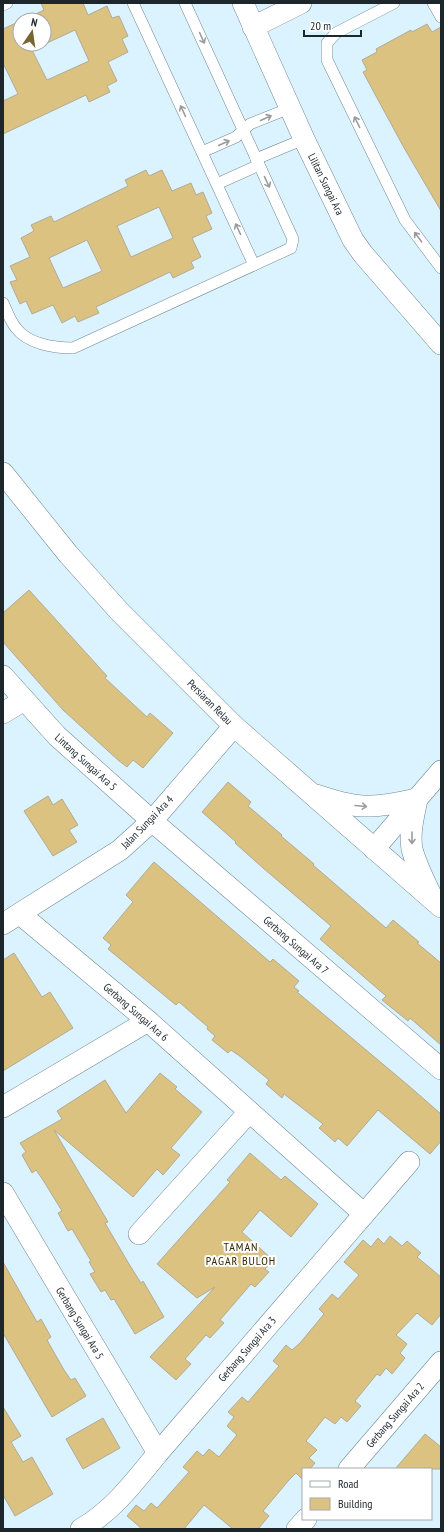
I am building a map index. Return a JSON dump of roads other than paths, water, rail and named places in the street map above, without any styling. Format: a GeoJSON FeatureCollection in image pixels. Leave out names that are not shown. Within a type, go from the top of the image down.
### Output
{"type":"FeatureCollection","features":[{"type":"Feature","properties":{"kind":"street","name":"Lilitan Sungai Ara"},"geometry":{"type":"LineString","coordinates":[[243,3],[304,139],[353,240],[363,254],[441,344]]}},
{"type":"Feature","properties":{"kind":"street"},"geometry":{"type":"LineString","coordinates":[[253,27],[301,3]]}},
{"type":"Feature","properties":{"kind":"street","name":"Persiaran Relau"},"geometry":{"type":"LineString","coordinates":[[3,473],[68,554],[119,612],[234,726],[437,904]]}},
{"type":"Feature","properties":{"kind":"street","name":"Lintang Sungai Ara 5"},"geometry":{"type":"LineString","coordinates":[[3,676],[57,736],[152,821]]}},
{"type":"Feature","properties":{"kind":"street"},"geometry":{"type":"LineString","coordinates":[[3,714],[24,700]]}},
{"type":"Feature","properties":{"kind":"street","name":"Jalan Sungai Ara 4"},"geometry":{"type":"LineString","coordinates":[[12,919],[120,850],[152,821],[234,726]]}},
{"type":"Feature","properties":{"kind":"street"},"geometry":{"type":"LineString","coordinates":[[374,849],[441,772]]}},
{"type":"Feature","properties":{"kind":"street"},"geometry":{"type":"LineString","coordinates":[[310,793],[361,806],[380,806],[417,799]]}},
{"type":"Feature","properties":{"kind":"street"},"geometry":{"type":"LineString","coordinates":[[417,799],[412,821],[412,848],[420,870],[437,904]]}},
{"type":"Feature","properties":{"kind":"street","name":"Gerbang Sungai Ara 7"},"geometry":{"type":"LineString","coordinates":[[152,821],[441,1069]]}},
{"type":"Feature","properties":{"kind":"street","name":"Gerbang Sungai Ara 6"},"geometry":{"type":"LineString","coordinates":[[12,919],[148,1021],[364,1214]]}},
{"type":"Feature","properties":{"kind":"street"},"geometry":{"type":"LineString","coordinates":[[3,1107],[148,1021]]}},
{"type":"Feature","properties":{"kind":"street"},"geometry":{"type":"LineString","coordinates":[[139,1234],[249,1112]]}},
{"type":"Feature","properties":{"kind":"street","name":"Gerbang Sungai Ara 3"},"geometry":{"type":"LineString","coordinates":[[92,1526],[126,1492],[158,1452],[409,1162]]}},
{"type":"Feature","properties":{"kind":"street","name":"Gerbang Sungai Ara 5"},"geometry":{"type":"LineString","coordinates":[[3,1193],[158,1452]]}},
{"type":"Feature","properties":{"kind":"street","name":"Gerbang Sungai Ara 2"},"geometry":{"type":"LineString","coordinates":[[350,1468],[441,1362]]}},
{"type":"Feature","properties":{"kind":"street"},"geometry":{"type":"LineString","coordinates":[[297,1529],[305,1520]]}},
{"type":"Feature","properties":{"kind":"lane"},"geometry":{"type":"LineString","coordinates":[[3,5],[7,3]]}},
{"type":"Feature","properties":{"kind":"lane"},"geometry":{"type":"LineString","coordinates":[[133,3],[254,265]]}},
{"type":"Feature","properties":{"kind":"lane"},"geometry":{"type":"LineString","coordinates":[[3,303],[14,327],[21,334],[29,339],[57,348],[73,348],[291,248],[293,242],[185,3]]}},
{"type":"Feature","properties":{"kind":"lane"},"geometry":{"type":"LineString","coordinates":[[394,3],[336,33],[327,43],[327,60],[405,220],[441,268]]}},
{"type":"Feature","properties":{"kind":"lane"},"geometry":{"type":"LineString","coordinates":[[433,3],[441,17]]}},
{"type":"Feature","properties":{"kind":"lane"},"geometry":{"type":"LineString","coordinates":[[202,152],[236,137],[250,124],[290,108]]}},
{"type":"Feature","properties":{"kind":"lane"},"geometry":{"type":"LineString","coordinates":[[217,184],[304,139]]}},
{"type":"Feature","properties":{"kind":"district","name":"TAMAN PAGAR BULOH"},"geometry":{"type":"Point","coordinates":[241,1254]}}]}
